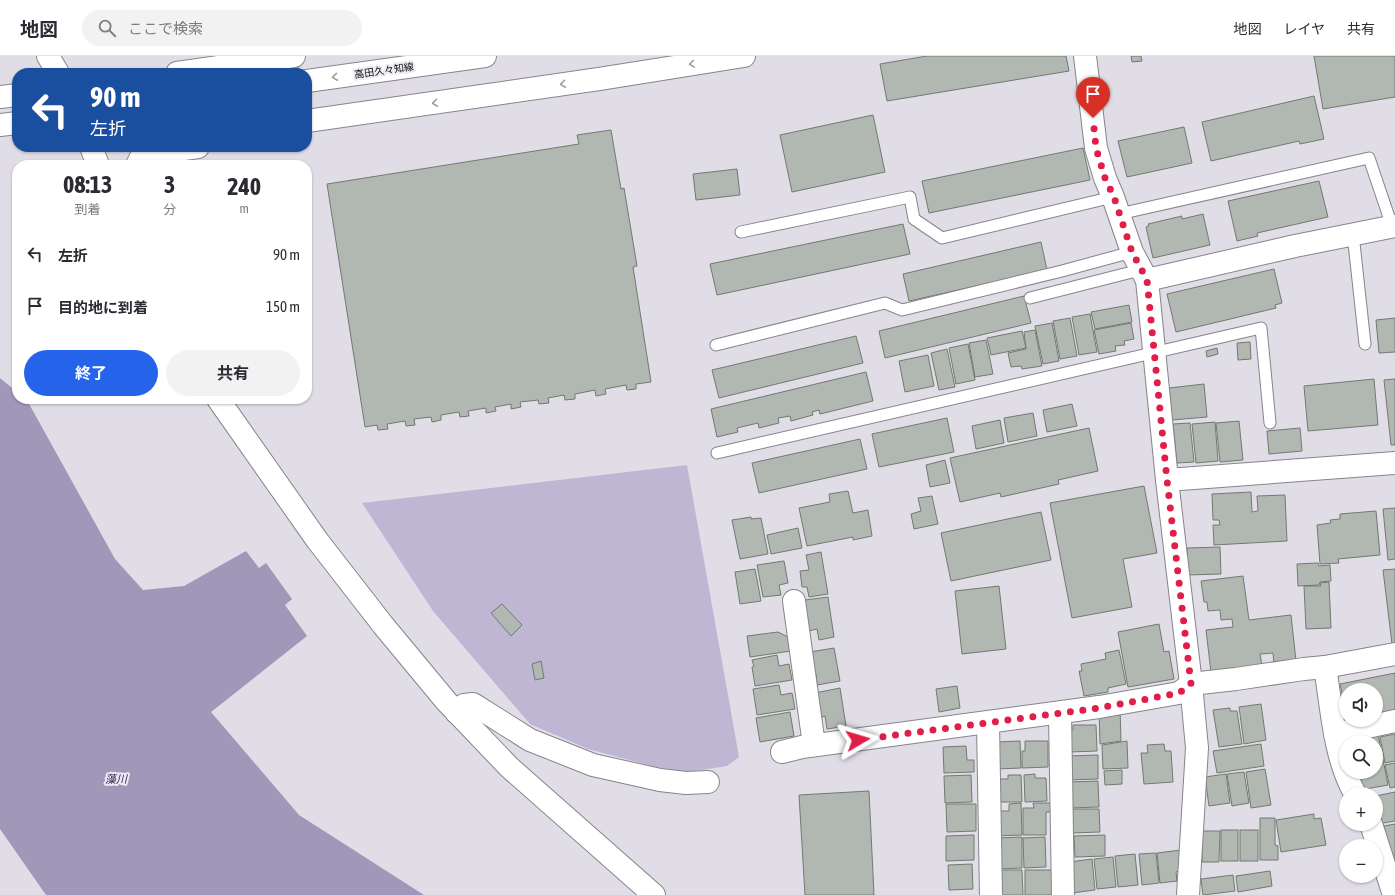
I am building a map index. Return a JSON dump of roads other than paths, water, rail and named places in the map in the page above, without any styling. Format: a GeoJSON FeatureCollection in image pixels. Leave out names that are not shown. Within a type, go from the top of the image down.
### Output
{"type":"FeatureCollection","features":[{"type":"Feature","properties":{"kind":"street"},"geometry":{"type":"LineString","coordinates":[[48,56],[55,68]]}},
{"type":"Feature","properties":{"kind":"street"},"geometry":{"type":"LineString","coordinates":[[211,68],[294,56]]}},
{"type":"Feature","properties":{"kind":"street","name":"高田久々知線"},"geometry":{"type":"LineString","coordinates":[[312,80],[485,56]]}},
{"type":"Feature","properties":{"kind":"street"},"geometry":{"type":"LineString","coordinates":[[312,120],[744,56]]}},
{"type":"Feature","properties":{"kind":"street"},"geometry":{"type":"LineString","coordinates":[[1085,56],[1096,148],[1105,178],[1140,268],[1154,352],[1197,748],[1188,895]]}},
{"type":"Feature","properties":{"kind":"street"},"geometry":{"type":"LineString","coordinates":[[0,97],[12,96]]}},
{"type":"Feature","properties":{"kind":"street"},"geometry":{"type":"LineString","coordinates":[[0,125],[12,124]]}},
{"type":"Feature","properties":{"kind":"street"},"geometry":{"type":"LineString","coordinates":[[139,160],[142,155],[163,152]]}},
{"type":"Feature","properties":{"kind":"street"},"geometry":{"type":"LineString","coordinates":[[1140,268],[1295,246],[1393,226]]}},
{"type":"Feature","properties":{"kind":"street"},"geometry":{"type":"LineString","coordinates":[[222,404],[318,540],[383,625],[456,712],[509,767],[654,895]]}},
{"type":"Feature","properties":{"kind":"street"},"geometry":{"type":"LineString","coordinates":[[1167,480],[1395,463]]}},
{"type":"Feature","properties":{"kind":"street"},"geometry":{"type":"LineString","coordinates":[[794,601],[814,745]]}},
{"type":"Feature","properties":{"kind":"street"},"geometry":{"type":"LineString","coordinates":[[782,752],[814,745],[1060,713],[1179,693],[1191,684],[1325,667],[1395,654]]}},
{"type":"Feature","properties":{"kind":"street"},"geometry":{"type":"LineString","coordinates":[[1325,667],[1335,734],[1342,765],[1352,787]]}},
{"type":"Feature","properties":{"kind":"street"},"geometry":{"type":"LineString","coordinates":[[456,712],[464,705],[473,704],[530,740],[593,765],[660,780],[686,783],[708,782]]}},
{"type":"Feature","properties":{"kind":"street"},"geometry":{"type":"LineString","coordinates":[[1060,713],[1063,895]]}},
{"type":"Feature","properties":{"kind":"street"},"geometry":{"type":"LineString","coordinates":[[1335,734],[1395,722]]}},
{"type":"Feature","properties":{"kind":"street"},"geometry":{"type":"LineString","coordinates":[[988,723],[991,895]]}},
{"type":"Feature","properties":{"kind":"street"},"geometry":{"type":"LineString","coordinates":[[1373,831],[1394,895]]}},
{"type":"Feature","properties":{"kind":"lane"},"geometry":{"type":"LineString","coordinates":[[740,232],[910,197],[914,219],[942,238],[1369,158],[1393,226]]}},
{"type":"Feature","properties":{"kind":"lane"},"geometry":{"type":"LineString","coordinates":[[1353,234],[1365,344]]}},
{"type":"Feature","properties":{"kind":"lane"},"geometry":{"type":"LineString","coordinates":[[1030,298],[1140,268]]}},
{"type":"Feature","properties":{"kind":"lane"},"geometry":{"type":"LineString","coordinates":[[716,345],[885,303],[902,310],[1062,271],[1140,268]]}},
{"type":"Feature","properties":{"kind":"lane"},"geometry":{"type":"LineString","coordinates":[[716,452],[1261,328],[1270,423]]}},
{"type":"Feature","properties":{"kind":"water","name":"藻川"},"geometry":{"type":"Polygon","coordinates":[[[0,378],[12,388],[12,404],[29,404],[115,559],[143,590],[184,586],[246,551],[259,568],[266,563],[292,599],[285,605],[307,636],[211,712],[299,815],[424,895],[46,895],[0,829],[0,378]]]}},
{"type":"Feature","properties":{"kind":"tunnel"},"geometry":{"type":"LineString","coordinates":[[286,56],[288,68]]}}]}
